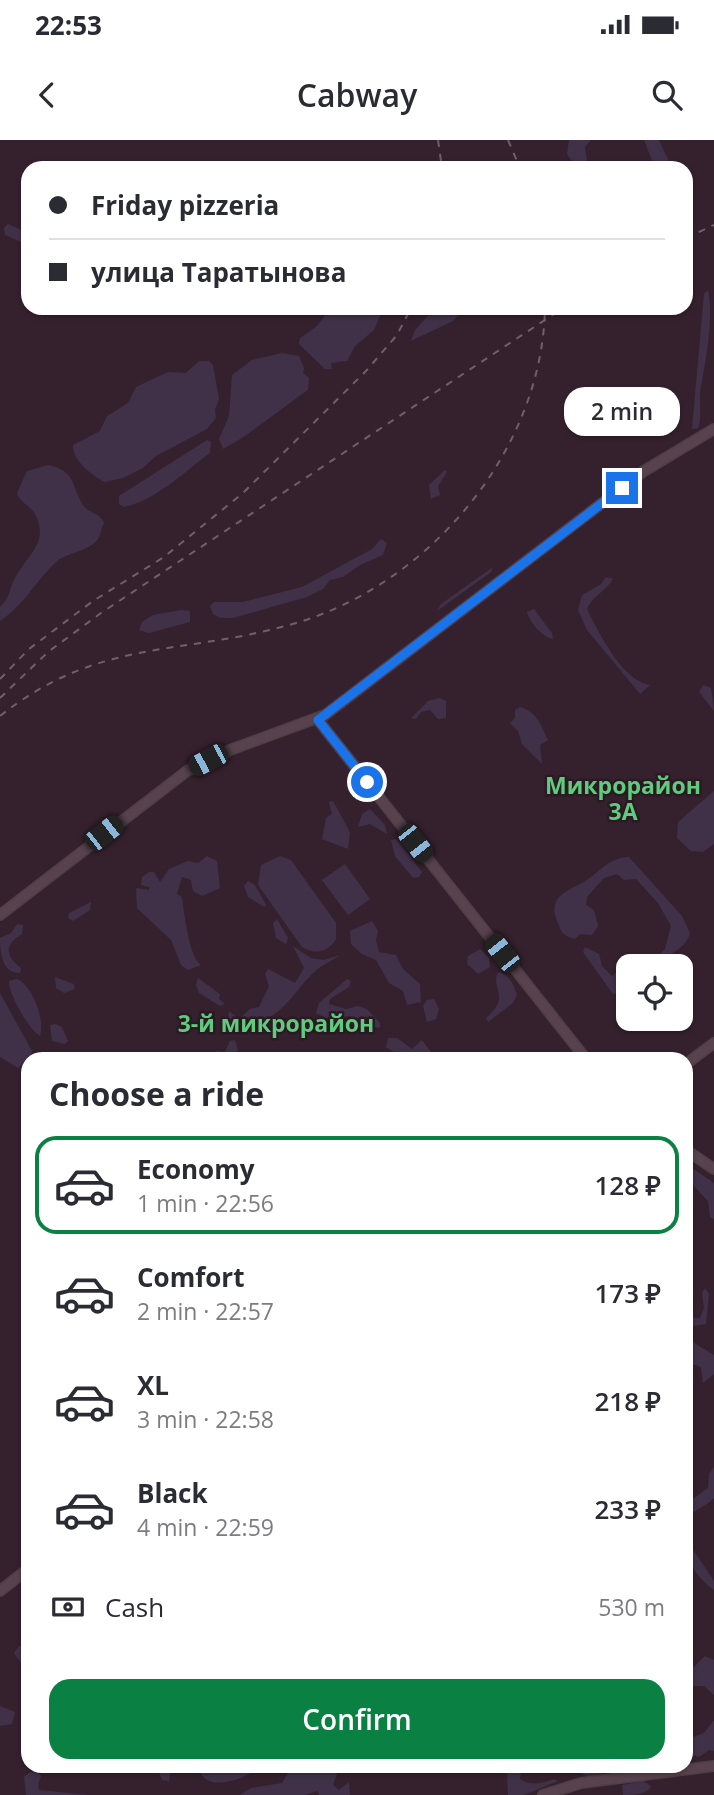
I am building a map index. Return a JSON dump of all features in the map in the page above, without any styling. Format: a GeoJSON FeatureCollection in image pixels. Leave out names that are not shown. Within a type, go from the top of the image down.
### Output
{"type":"FeatureCollection","features":[{"type":"Feature","properties":{"kind":"street"},"geometry":{"type":"LineString","coordinates":[[0,915],[187,771],[249,742],[318,720],[644,471],[714,429]]}},
{"type":"Feature","properties":{"kind":"street"},"geometry":{"type":"LineString","coordinates":[[318,720],[580,1052]]}},
{"type":"Feature","properties":{"kind":"street"},"geometry":{"type":"LineString","coordinates":[[693,1060],[714,1043]]}},
{"type":"Feature","properties":{"kind":"street"},"geometry":{"type":"LineString","coordinates":[[693,1155],[714,1169]]}},
{"type":"Feature","properties":{"kind":"street"},"geometry":{"type":"LineString","coordinates":[[0,1591],[21,1575]]}},
{"type":"Feature","properties":{"kind":"street"},"geometry":{"type":"LineString","coordinates":[[693,1769],[714,1766]]}},
{"type":"Feature","properties":{"kind":"street"},"geometry":{"type":"LineString","coordinates":[[542,1795],[581,1783],[659,1773]]}},
{"type":"Feature","properties":{"kind":"shaded area"},"geometry":{"type":"Polygon","coordinates":[[[569,140],[591,140],[585,147],[587,161],[572,161],[567,154],[569,140]]]}},
{"type":"Feature","properties":{"kind":"shaded area"},"geometry":{"type":"Polygon","coordinates":[[[644,140],[659,140],[669,161],[652,161],[644,140]]]}},
{"type":"Feature","properties":{"kind":"shaded area"},"geometry":{"type":"Polygon","coordinates":[[[8,224],[21,230],[21,242],[5,235],[4,228],[8,224]]]}},
{"type":"Feature","properties":{"kind":"shaded area"},"geometry":{"type":"Polygon","coordinates":[[[708,290],[710,325],[700,392],[700,418],[698,428],[692,429],[704,294],[708,290]]]}},
{"type":"Feature","properties":{"kind":"shaded area"},"geometry":{"type":"Polygon","coordinates":[[[326,315],[381,315],[374,330],[355,346],[347,361],[331,363],[332,369],[325,369],[299,344],[300,338],[317,326],[326,315]]]}},
{"type":"Feature","properties":{"kind":"shaded area"},"geometry":{"type":"Polygon","coordinates":[[[429,315],[459,315],[453,321],[411,341],[415,330],[429,315]]]}},
{"type":"Feature","properties":{"kind":"shaded area"},"geometry":{"type":"Polygon","coordinates":[[[282,353],[299,356],[304,368],[303,373],[309,378],[308,390],[223,449],[219,439],[229,416],[232,375],[252,360],[282,353]]]}},
{"type":"Feature","properties":{"kind":"shaded area"},"geometry":{"type":"Polygon","coordinates":[[[199,361],[209,361],[213,365],[219,399],[215,410],[216,418],[207,429],[156,456],[143,468],[123,478],[105,482],[84,467],[76,456],[73,445],[100,431],[107,416],[128,403],[136,387],[168,372],[186,373],[199,361]]]}},
{"type":"Feature","properties":{"kind":"shaded area"},"geometry":{"type":"Polygon","coordinates":[[[207,440],[211,442],[210,453],[169,485],[136,503],[124,507],[119,504],[119,496],[207,440]]]}},
{"type":"Feature","properties":{"kind":"shaded area"},"geometry":{"type":"Polygon","coordinates":[[[48,465],[68,475],[83,505],[104,523],[94,543],[55,563],[16,608],[0,621],[0,607],[35,548],[40,533],[35,514],[17,493],[27,471],[48,465]]]}},
{"type":"Feature","properties":{"kind":"shaded area"},"geometry":{"type":"Polygon","coordinates":[[[445,470],[447,472],[438,486],[440,495],[431,499],[429,485],[445,470]]]}},
{"type":"Feature","properties":{"kind":"shaded area"},"geometry":{"type":"Polygon","coordinates":[[[381,539],[387,543],[383,555],[360,565],[343,577],[330,580],[323,589],[307,597],[233,618],[220,618],[213,614],[210,606],[214,602],[243,602],[302,587],[372,549],[381,539]]]}},
{"type":"Feature","properties":{"kind":"shaded area"},"geometry":{"type":"Polygon","coordinates":[[[493,567],[491,572],[437,611],[441,604],[493,567]]]}},
{"type":"Feature","properties":{"kind":"shaded area"},"geometry":{"type":"Polygon","coordinates":[[[606,577],[613,579],[587,609],[621,666],[640,682],[650,685],[640,694],[587,630],[578,610],[582,595],[601,584],[606,577]]]}},
{"type":"Feature","properties":{"kind":"shaded area"},"geometry":{"type":"Polygon","coordinates":[[[534,609],[552,633],[553,639],[541,633],[530,620],[527,612],[534,609]]]}},
{"type":"Feature","properties":{"kind":"shaded area"},"geometry":{"type":"Polygon","coordinates":[[[190,611],[190,622],[149,633],[139,630],[142,622],[153,615],[190,611]]]}},
{"type":"Feature","properties":{"kind":"shaded area"},"geometry":{"type":"Polygon","coordinates":[[[703,685],[711,688],[714,711],[699,692],[703,685]]]}},
{"type":"Feature","properties":{"kind":"shaded area"},"geometry":{"type":"Polygon","coordinates":[[[439,698],[446,701],[446,718],[438,719],[430,710],[421,712],[416,719],[411,718],[428,701],[439,698]]]}},
{"type":"Feature","properties":{"kind":"shaded area"},"geometry":{"type":"Polygon","coordinates":[[[520,707],[526,709],[541,724],[548,740],[540,745],[542,764],[522,744],[518,731],[510,723],[515,718],[515,710],[520,707]]]}},
{"type":"Feature","properties":{"kind":"shaded area"},"geometry":{"type":"Polygon","coordinates":[[[714,791],[714,844],[703,852],[691,851],[677,838],[678,822],[714,791]]]}},
{"type":"Feature","properties":{"kind":"shaded area"},"geometry":{"type":"Polygon","coordinates":[[[333,801],[350,832],[348,849],[322,839],[326,818],[332,814],[329,802],[333,801]]]}},
{"type":"Feature","properties":{"kind":"shaded area"},"geometry":{"type":"Polygon","coordinates":[[[370,809],[385,825],[387,834],[370,824],[358,827],[362,814],[370,809]]]}},
{"type":"Feature","properties":{"kind":"shaded area"},"geometry":{"type":"Polygon","coordinates":[[[396,839],[422,872],[419,877],[413,878],[395,856],[391,840],[396,839]]]}},
{"type":"Feature","properties":{"kind":"shaded area"},"geometry":{"type":"Polygon","coordinates":[[[207,856],[217,861],[220,888],[202,896],[193,891],[191,880],[182,877],[177,894],[182,897],[193,954],[201,965],[188,970],[181,965],[171,940],[137,908],[136,890],[149,890],[149,887],[141,885],[142,877],[149,872],[154,872],[160,882],[169,869],[188,861],[198,863],[207,856]]]}},
{"type":"Feature","properties":{"kind":"shaded area"},"geometry":{"type":"Polygon","coordinates":[[[280,856],[291,860],[336,923],[336,939],[325,949],[312,951],[302,947],[258,885],[261,865],[280,856]]]}},
{"type":"Feature","properties":{"kind":"shaded area"},"geometry":{"type":"Polygon","coordinates":[[[629,857],[682,916],[690,933],[684,944],[670,954],[659,954],[665,949],[671,926],[658,903],[636,879],[624,880],[617,874],[604,878],[587,897],[586,905],[594,910],[598,926],[592,935],[581,934],[574,939],[562,933],[555,911],[559,898],[612,861],[629,857]]]}},
{"type":"Feature","properties":{"kind":"shaded area"},"geometry":{"type":"Polygon","coordinates":[[[345,864],[370,899],[348,915],[322,880],[345,864]]]}},
{"type":"Feature","properties":{"kind":"shaded area"},"geometry":{"type":"Polygon","coordinates":[[[248,881],[255,885],[266,905],[264,907],[248,897],[244,886],[248,881]]]}},
{"type":"Feature","properties":{"kind":"shaded area"},"geometry":{"type":"Polygon","coordinates":[[[91,902],[90,910],[73,921],[68,918],[69,913],[91,902]]]}},
{"type":"Feature","properties":{"kind":"shaded area"},"geometry":{"type":"Polygon","coordinates":[[[277,919],[288,938],[286,944],[276,938],[273,923],[277,919]]]}},
{"type":"Feature","properties":{"kind":"shaded area"},"geometry":{"type":"Polygon","coordinates":[[[372,921],[378,931],[376,940],[379,952],[396,955],[403,969],[420,984],[421,1002],[407,1005],[403,991],[389,983],[376,960],[362,954],[351,944],[350,931],[372,921]]]}},
{"type":"Feature","properties":{"kind":"shaded area"},"geometry":{"type":"Polygon","coordinates":[[[17,924],[23,925],[22,934],[12,942],[9,954],[21,968],[20,973],[6,966],[0,944],[0,938],[11,933],[17,924]]]}},
{"type":"Feature","properties":{"kind":"shaded area"},"geometry":{"type":"Polygon","coordinates":[[[293,946],[311,958],[324,960],[340,955],[315,971],[273,1015],[243,1024],[228,1019],[229,1011],[239,1019],[250,1009],[259,1007],[269,986],[265,974],[268,969],[295,983],[304,968],[293,946]]]}},
{"type":"Feature","properties":{"kind":"shaded area"},"geometry":{"type":"Polygon","coordinates":[[[585,947],[599,954],[602,966],[612,976],[616,973],[616,994],[613,994],[583,952],[585,947]]]}},
{"type":"Feature","properties":{"kind":"shaded area"},"geometry":{"type":"Polygon","coordinates":[[[480,949],[489,958],[490,967],[478,974],[467,964],[468,956],[480,949]]]}},
{"type":"Feature","properties":{"kind":"shaded area"},"geometry":{"type":"Polygon","coordinates":[[[498,972],[513,984],[517,995],[513,1003],[488,1022],[486,1018],[498,1004],[498,972]]]}},
{"type":"Feature","properties":{"kind":"shaded area"},"geometry":{"type":"Polygon","coordinates":[[[55,977],[74,984],[75,989],[64,993],[56,988],[55,977]]]}},
{"type":"Feature","properties":{"kind":"shaded area"},"geometry":{"type":"Polygon","coordinates":[[[198,978],[220,994],[219,999],[225,1004],[220,1006],[199,993],[196,985],[198,978]]]}},
{"type":"Feature","properties":{"kind":"shaded area"},"geometry":{"type":"Polygon","coordinates":[[[17,979],[33,996],[41,1021],[40,1036],[15,1002],[9,981],[17,979]]]}},
{"type":"Feature","properties":{"kind":"shaded area"},"geometry":{"type":"Polygon","coordinates":[[[347,979],[351,981],[349,987],[330,999],[329,1004],[346,1009],[358,1006],[367,1009],[380,1023],[380,1028],[357,1024],[349,1016],[326,1018],[316,1013],[319,1003],[347,979]]]}},
{"type":"Feature","properties":{"kind":"shaded area"},"geometry":{"type":"Polygon","coordinates":[[[0,993],[32,1051],[21,1052],[21,1066],[18,1068],[0,1057],[0,993]]]}},
{"type":"Feature","properties":{"kind":"shaded area"},"geometry":{"type":"Polygon","coordinates":[[[434,999],[439,1009],[436,1019],[427,1022],[423,1006],[427,1000],[434,999]]]}},
{"type":"Feature","properties":{"kind":"shaded area"},"geometry":{"type":"Polygon","coordinates":[[[50,1025],[62,1027],[68,1041],[65,1044],[52,1041],[50,1025]]]}},
{"type":"Feature","properties":{"kind":"shaded area"},"geometry":{"type":"Polygon","coordinates":[[[388,1038],[397,1038],[412,1049],[422,1040],[431,1052],[394,1052],[386,1047],[388,1038]]]}},
{"type":"Feature","properties":{"kind":"shaded area"},"geometry":{"type":"Polygon","coordinates":[[[235,1040],[237,1052],[225,1052],[230,1041],[235,1040]]]}},
{"type":"Feature","properties":{"kind":"shaded area"},"geometry":{"type":"Polygon","coordinates":[[[693,1169],[714,1183],[714,1219],[710,1217],[708,1201],[693,1185],[693,1169]]]}},
{"type":"Feature","properties":{"kind":"shaded area"},"geometry":{"type":"Polygon","coordinates":[[[705,1288],[709,1294],[706,1324],[693,1326],[693,1318],[700,1318],[704,1308],[702,1293],[705,1288]]]}},
{"type":"Feature","properties":{"kind":"shaded area"},"geometry":{"type":"Polygon","coordinates":[[[693,1342],[714,1355],[714,1374],[703,1383],[701,1367],[693,1364],[693,1342]]]}},
{"type":"Feature","properties":{"kind":"shaded area"},"geometry":{"type":"Polygon","coordinates":[[[714,1467],[714,1498],[693,1513],[693,1498],[708,1488],[709,1474],[714,1467]]]}},
{"type":"Feature","properties":{"kind":"shaded area"},"geometry":{"type":"Polygon","coordinates":[[[693,1550],[714,1581],[714,1590],[693,1568],[693,1550]]]}},
{"type":"Feature","properties":{"kind":"shaded area"},"geometry":{"type":"Polygon","coordinates":[[[21,1646],[21,1663],[14,1653],[21,1646]]]}},
{"type":"Feature","properties":{"kind":"shaded area"},"geometry":{"type":"Polygon","coordinates":[[[705,1656],[714,1660],[714,1695],[704,1686],[693,1686],[694,1667],[705,1656]]]}},
{"type":"Feature","properties":{"kind":"shaded area"},"geometry":{"type":"Polygon","coordinates":[[[0,1706],[15,1712],[12,1724],[0,1726],[0,1706]]]}},
{"type":"Feature","properties":{"kind":"shaded area"},"geometry":{"type":"Polygon","coordinates":[[[714,1720],[714,1751],[709,1750],[699,1757],[693,1755],[693,1737],[704,1733],[714,1720]]]}},
{"type":"Feature","properties":{"kind":"shaded area"},"geometry":{"type":"Polygon","coordinates":[[[29,1773],[39,1773],[41,1776],[39,1790],[88,1795],[26,1795],[24,1777],[29,1773]]]}},
{"type":"Feature","properties":{"kind":"shaded area"},"geometry":{"type":"Polygon","coordinates":[[[159,1773],[171,1773],[169,1781],[162,1780],[159,1773]]]}},
{"type":"Feature","properties":{"kind":"shaded area"},"geometry":{"type":"Polygon","coordinates":[[[201,1773],[250,1773],[225,1782],[208,1780],[201,1773]]]}},
{"type":"Feature","properties":{"kind":"shaded area"},"geometry":{"type":"Polygon","coordinates":[[[288,1773],[337,1773],[333,1785],[339,1790],[349,1782],[350,1795],[319,1795],[318,1791],[305,1795],[240,1795],[251,1788],[282,1783],[288,1773]]]}},
{"type":"Feature","properties":{"kind":"shaded area"},"geometry":{"type":"Polygon","coordinates":[[[507,1773],[521,1773],[520,1779],[533,1784],[554,1779],[558,1781],[524,1795],[508,1795],[507,1773]]]}},
{"type":"Feature","properties":{"kind":"shaded area"},"geometry":{"type":"Polygon","coordinates":[[[580,1773],[603,1773],[589,1777],[580,1773]]]}},
{"type":"Feature","properties":{"kind":"shaded area"},"geometry":{"type":"Polygon","coordinates":[[[643,1781],[651,1786],[649,1789],[639,1794],[623,1795],[622,1785],[643,1781]]]}},
{"type":"Feature","properties":{"kind":"railway"},"geometry":{"type":"LineString","coordinates":[[438,140],[441,161]]}},
{"type":"Feature","properties":{"kind":"railway"},"geometry":{"type":"LineString","coordinates":[[508,140],[517,161]]}},
{"type":"Feature","properties":{"kind":"railway"},"geometry":{"type":"LineString","coordinates":[[693,235],[714,225]]}},
{"type":"Feature","properties":{"kind":"railway"},"geometry":{"type":"LineString","coordinates":[[0,679],[29,649],[93,601],[164,557],[243,493],[366,371],[397,335],[407,315]]}},
{"type":"Feature","properties":{"kind":"railway"},"geometry":{"type":"LineString","coordinates":[[0,716],[36,691],[71,673],[140,653],[249,635],[289,625],[339,607],[386,580],[429,547],[467,507],[499,462],[523,414],[539,362],[544,315]]}},
{"type":"Feature","properties":{"kind":"railway"},"geometry":{"type":"LineString","coordinates":[[0,698],[48,652],[101,613],[552,315]]}},
{"type":"Feature","properties":{"kind":"district","name":"Микрорайон 3А"},"geometry":{"type":"Point","coordinates":[623,799]}},
{"type":"Feature","properties":{"kind":"district","name":"3-й микрорайон"},"geometry":{"type":"Point","coordinates":[276,1024]}},
{"type":"Feature","properties":{"kind":"route"},"geometry":{"type":"LineString","coordinates":[[367,782],[318,720],[622,488]]}}]}
